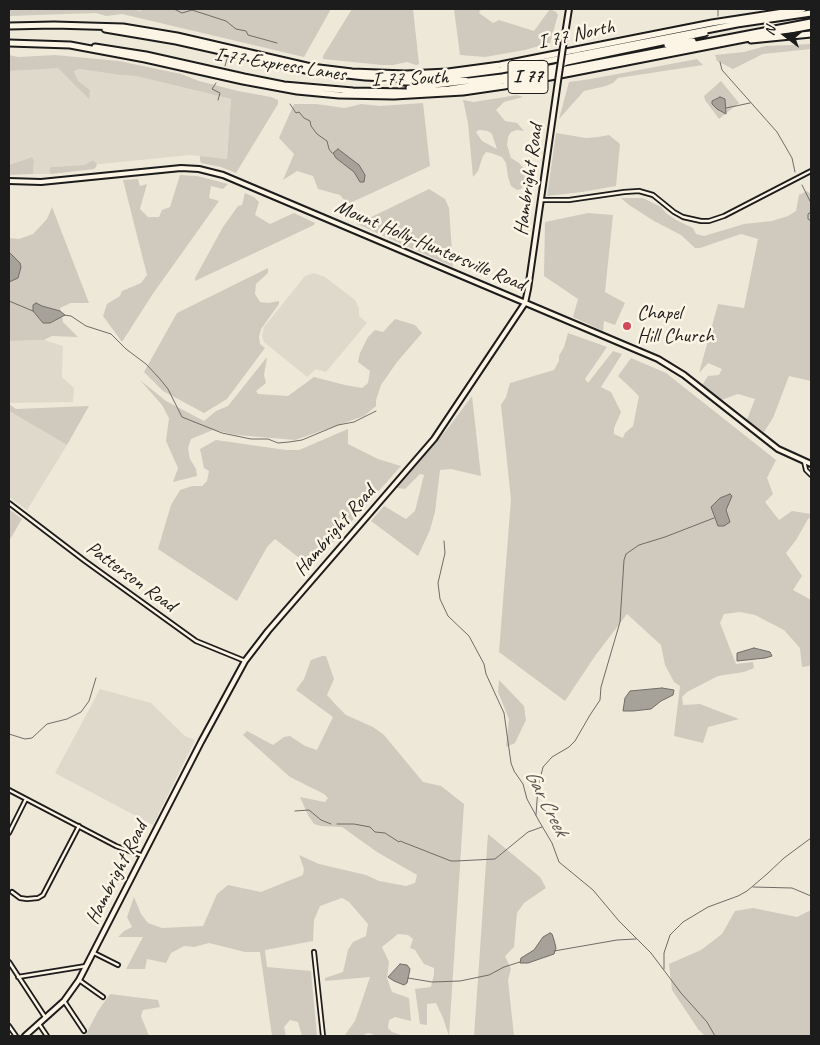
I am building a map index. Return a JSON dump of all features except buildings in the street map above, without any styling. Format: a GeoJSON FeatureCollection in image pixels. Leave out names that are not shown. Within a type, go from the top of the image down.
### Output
{"type":"FeatureCollection","features":[{"type":"Feature","properties":{"kind":"highway","name":"I 77"},"geometry":{"type":"LineString","coordinates":[[696,38],[760,15],[803,9]]}},
{"type":"Feature","properties":{"kind":"highway","name":"I 77"},"geometry":{"type":"LineString","coordinates":[[696,38],[737,24],[811,13]]}},
{"type":"Feature","properties":{"kind":"highway","name":"I 77"},"geometry":{"type":"LineString","coordinates":[[682,40],[731,37],[811,22]]}},
{"type":"Feature","properties":{"kind":"highway","name":"I 77 North"},"geometry":{"type":"LineString","coordinates":[[9,26],[112,26],[157,32],[311,67],[365,73],[406,74],[448,72],[682,40]]}},
{"type":"Feature","properties":{"kind":"highway","name":"I 77 Express Lanes"},"geometry":{"type":"LineString","coordinates":[[82,26],[176,41],[296,68],[365,77],[421,78],[476,74],[682,40]]}},
{"type":"Feature","properties":{"kind":"highway","name":"I-77 South"},"geometry":{"type":"LineString","coordinates":[[9,43],[70,46],[138,57],[277,87],[325,94],[373,96],[478,90],[682,40],[696,38],[741,39],[811,26]]}},
{"type":"Feature","properties":{"kind":"highway"},"geometry":{"type":"LineString","coordinates":[[741,39],[752,40],[811,34]]}},
{"type":"Feature","properties":{"kind":"highway"},"geometry":{"type":"LineString","coordinates":[[366,92],[469,82],[696,38]]}},
{"type":"Feature","properties":{"kind":"highway","name":"I 77 Express Lanes"},"geometry":{"type":"LineString","coordinates":[[70,46],[132,52],[244,78],[284,85],[366,92],[422,91],[484,84],[682,40]]}},
{"type":"Feature","properties":{"kind":"highway"},"geometry":{"type":"LineString","coordinates":[[365,77],[399,82],[435,82],[552,66]]}},
{"type":"Feature","properties":{"kind":"main road","name":"Hambright Road"},"geometry":{"type":"LineString","coordinates":[[26,1036],[64,1001],[79,980],[232,682],[245,661],[268,631],[434,439],[525,303],[569,9]]}},
{"type":"Feature","properties":{"kind":"main road","name":"Mount Holly-Huntersville Road"},"geometry":{"type":"LineString","coordinates":[[9,181],[41,182],[176,168],[208,170],[228,177],[667,363],[778,449],[811,463]]}},
{"type":"Feature","properties":{"kind":"street"},"geometry":{"type":"LineString","coordinates":[[541,200],[569,200],[628,191],[642,192],[659,199],[680,216],[706,221],[724,216],[811,172]]}},
{"type":"Feature","properties":{"kind":"street"},"geometry":{"type":"LineString","coordinates":[[804,461],[806,470],[811,475]]}},
{"type":"Feature","properties":{"kind":"street","name":"Patterson Road"},"geometry":{"type":"LineString","coordinates":[[9,503],[85,561],[196,641],[245,661]]}},
{"type":"Feature","properties":{"kind":"street"},"geometry":{"type":"LineString","coordinates":[[9,790],[116,846],[143,856]]}},
{"type":"Feature","properties":{"kind":"street"},"geometry":{"type":"LineString","coordinates":[[9,833],[26,799]]}},
{"type":"Feature","properties":{"kind":"street"},"geometry":{"type":"LineString","coordinates":[[12,892],[27,900],[43,895],[79,826]]}},
{"type":"Feature","properties":{"kind":"street"},"geometry":{"type":"LineString","coordinates":[[314,952],[323,1036]]}},
{"type":"Feature","properties":{"kind":"street"},"geometry":{"type":"LineString","coordinates":[[94,953],[118,966]]}},
{"type":"Feature","properties":{"kind":"street"},"geometry":{"type":"LineString","coordinates":[[9,962],[45,1018]]}},
{"type":"Feature","properties":{"kind":"street"},"geometry":{"type":"LineString","coordinates":[[18,977],[87,966]]}},
{"type":"Feature","properties":{"kind":"street"},"geometry":{"type":"LineString","coordinates":[[79,980],[103,997]]}},
{"type":"Feature","properties":{"kind":"street"},"geometry":{"type":"LineString","coordinates":[[64,1001],[84,1031]]}},
{"type":"Feature","properties":{"kind":"street"},"geometry":{"type":"LineString","coordinates":[[39,1024],[47,1036]]}},
{"type":"Feature","properties":{"kind":"street"},"geometry":{"type":"LineString","coordinates":[[9,1026],[16,1036]]}},
{"type":"Feature","properties":{"kind":"shaded area"},"geometry":{"type":"Polygon","coordinates":[[[9,9],[130,9],[141,11],[141,9],[331,9],[304,57],[122,14],[106,16],[96,13],[9,16],[9,9]]]}},
{"type":"Feature","properties":{"kind":"shaded area"},"geometry":{"type":"Polygon","coordinates":[[[352,9],[413,9],[419,64],[407,62],[382,65],[323,59],[323,56],[352,9]]]}},
{"type":"Feature","properties":{"kind":"shaded area"},"geometry":{"type":"Polygon","coordinates":[[[454,9],[481,9],[479,13],[493,23],[499,20],[534,31],[550,9],[558,15],[550,43],[525,50],[485,57],[460,55],[454,9]]]}},
{"type":"Feature","properties":{"kind":"shaded area"},"geometry":{"type":"Polygon","coordinates":[[[811,44],[811,49],[763,54],[733,69],[717,61],[715,55],[744,52],[766,46],[811,44]]]}},
{"type":"Feature","properties":{"kind":"shaded area"},"geometry":{"type":"Polygon","coordinates":[[[9,55],[18,57],[55,55],[119,61],[181,74],[199,81],[238,91],[271,97],[278,100],[278,104],[236,173],[221,167],[201,163],[200,160],[200,156],[227,159],[231,99],[136,76],[79,69],[74,71],[78,81],[90,90],[89,99],[58,68],[9,71],[9,55]]]}},
{"type":"Feature","properties":{"kind":"shaded area"},"geometry":{"type":"Polygon","coordinates":[[[697,59],[703,65],[618,78],[606,86],[584,91],[559,119],[569,82],[697,59]]]}},
{"type":"Feature","properties":{"kind":"shaded area"},"geometry":{"type":"Polygon","coordinates":[[[58,67],[90,90],[78,81],[74,71],[79,69],[136,76],[231,99],[227,159],[190,155],[100,164],[93,160],[84,165],[51,167],[49,171],[51,174],[33,174],[34,161],[32,157],[9,165],[9,71],[58,67]]]}},
{"type":"Feature","properties":{"kind":"shaded area"},"geometry":{"type":"Polygon","coordinates":[[[721,81],[739,103],[719,119],[704,96],[721,81]]]}},
{"type":"Feature","properties":{"kind":"shaded area"},"geometry":{"type":"Polygon","coordinates":[[[517,95],[523,97],[504,102],[496,110],[505,121],[517,123],[524,131],[517,130],[511,132],[507,145],[511,158],[519,163],[531,176],[521,189],[517,190],[511,186],[506,163],[502,157],[491,153],[486,152],[483,156],[478,171],[473,177],[468,123],[463,100],[474,102],[517,95]],[[479,130],[476,132],[482,141],[497,149],[492,134],[488,131],[479,130]]]}},
{"type":"Feature","properties":{"kind":"shaded area"},"geometry":{"type":"Polygon","coordinates":[[[720,97],[725,99],[726,114],[712,104],[712,101],[720,97]]]}},
{"type":"Feature","properties":{"kind":"shaded area"},"geometry":{"type":"Polygon","coordinates":[[[423,103],[430,166],[348,204],[340,195],[318,189],[313,176],[297,171],[283,180],[294,154],[279,138],[294,104],[316,104],[345,108],[361,104],[380,106],[423,103]]]}},
{"type":"Feature","properties":{"kind":"shaded area"},"geometry":{"type":"Polygon","coordinates":[[[556,133],[586,138],[609,135],[620,144],[616,186],[547,196],[556,133]]]}},
{"type":"Feature","properties":{"kind":"shaded area"},"geometry":{"type":"Polygon","coordinates":[[[338,149],[359,165],[365,175],[364,182],[360,182],[354,172],[336,158],[333,153],[338,149]]]}},
{"type":"Feature","properties":{"kind":"shaded area"},"geometry":{"type":"Polygon","coordinates":[[[32,157],[34,161],[33,174],[9,175],[9,165],[32,157]]]}},
{"type":"Feature","properties":{"kind":"shaded area"},"geometry":{"type":"Polygon","coordinates":[[[93,160],[97,164],[94,169],[51,174],[49,171],[51,167],[84,165],[93,160]]]}},
{"type":"Feature","properties":{"kind":"shaded area"},"geometry":{"type":"Polygon","coordinates":[[[180,175],[197,176],[228,184],[223,189],[211,186],[209,198],[219,201],[152,295],[122,342],[103,316],[107,304],[120,296],[122,291],[141,283],[147,275],[123,180],[138,179],[140,186],[147,184],[140,209],[148,217],[159,217],[162,210],[170,207],[180,175]]]}},
{"type":"Feature","properties":{"kind":"shaded area"},"geometry":{"type":"Polygon","coordinates":[[[429,189],[445,199],[449,208],[453,267],[357,224],[429,189]]]}},
{"type":"Feature","properties":{"kind":"shaded area"},"geometry":{"type":"Polygon","coordinates":[[[807,191],[811,194],[811,381],[789,376],[773,418],[764,432],[746,422],[755,399],[738,394],[721,400],[702,385],[708,376],[719,375],[722,369],[708,363],[699,373],[718,304],[744,308],[758,239],[741,234],[695,248],[681,235],[654,221],[621,198],[643,198],[661,207],[676,220],[693,228],[696,234],[704,236],[744,224],[772,221],[788,216],[796,211],[799,195],[807,191]]]}},
{"type":"Feature","properties":{"kind":"shaded area"},"geometry":{"type":"Polygon","coordinates":[[[245,193],[254,197],[259,202],[255,215],[270,224],[294,213],[315,223],[195,281],[223,227],[238,206],[242,205],[245,193]]]}},
{"type":"Feature","properties":{"kind":"shaded area"},"geometry":{"type":"Polygon","coordinates":[[[52,207],[89,303],[71,303],[60,308],[63,322],[78,337],[52,336],[44,340],[9,341],[9,238],[19,239],[33,234],[47,219],[52,207]]]}},
{"type":"Feature","properties":{"kind":"shaded area"},"geometry":{"type":"Polygon","coordinates":[[[588,213],[613,215],[605,292],[625,303],[615,325],[604,321],[603,331],[573,317],[578,299],[544,276],[545,222],[588,213]]]}},
{"type":"Feature","properties":{"kind":"shaded area"},"geometry":{"type":"Polygon","coordinates":[[[9,252],[20,263],[21,267],[18,278],[9,282],[9,252]]]}},
{"type":"Feature","properties":{"kind":"shaded area"},"geometry":{"type":"Polygon","coordinates":[[[268,268],[268,273],[256,284],[255,294],[260,302],[279,301],[279,304],[261,329],[260,344],[265,348],[227,399],[204,413],[163,391],[144,372],[177,313],[268,268]]]}},
{"type":"Feature","properties":{"kind":"shaded area"},"geometry":{"type":"Polygon","coordinates":[[[314,273],[325,277],[355,300],[359,308],[359,316],[367,323],[326,372],[316,369],[307,377],[264,342],[262,336],[264,327],[305,276],[314,273]]]}},
{"type":"Feature","properties":{"kind":"shaded area"},"geometry":{"type":"Polygon","coordinates":[[[36,303],[60,311],[65,315],[50,323],[43,323],[33,311],[33,305],[36,303]]]}},
{"type":"Feature","properties":{"kind":"shaded area"},"geometry":{"type":"Polygon","coordinates":[[[395,319],[415,325],[422,333],[397,362],[381,385],[376,406],[364,416],[295,440],[237,435],[213,430],[191,439],[188,448],[197,476],[173,482],[178,468],[166,441],[169,418],[162,405],[140,380],[166,401],[204,421],[216,411],[228,406],[267,357],[264,375],[266,383],[256,391],[258,394],[288,396],[314,377],[362,388],[368,383],[370,371],[358,362],[360,353],[368,337],[375,330],[383,332],[395,319]]]}},
{"type":"Feature","properties":{"kind":"shaded area"},"geometry":{"type":"Polygon","coordinates":[[[568,333],[607,347],[585,379],[588,383],[613,351],[622,354],[601,387],[611,392],[621,412],[614,428],[614,434],[623,438],[625,433],[633,426],[639,396],[618,376],[631,358],[666,373],[776,460],[767,478],[773,494],[765,502],[779,520],[792,511],[811,514],[811,517],[786,553],[802,576],[793,590],[811,600],[811,664],[802,667],[800,648],[784,630],[755,615],[740,612],[724,614],[720,623],[736,664],[753,662],[754,668],[744,672],[718,676],[687,692],[682,697],[683,705],[700,704],[739,719],[708,727],[703,743],[674,736],[680,686],[674,682],[665,665],[661,645],[627,614],[595,656],[565,701],[499,652],[511,499],[501,405],[506,397],[510,383],[554,370],[568,333]]]}},
{"type":"Feature","properties":{"kind":"shaded area"},"geometry":{"type":"Polygon","coordinates":[[[44,340],[63,346],[62,377],[74,388],[73,402],[9,403],[9,341],[44,340]]]}},
{"type":"Feature","properties":{"kind":"shaded area"},"geometry":{"type":"Polygon","coordinates":[[[472,396],[481,476],[451,469],[440,470],[435,512],[430,530],[418,556],[371,521],[384,506],[406,519],[415,511],[424,475],[420,474],[405,489],[397,488],[448,428],[472,396]]]}},
{"type":"Feature","properties":{"kind":"shaded area"},"geometry":{"type":"Polygon","coordinates":[[[9,404],[16,409],[89,406],[67,445],[9,411],[9,404]]]}},
{"type":"Feature","properties":{"kind":"shaded area"},"geometry":{"type":"Polygon","coordinates":[[[9,411],[67,445],[27,510],[9,497],[9,411]]]}},
{"type":"Feature","properties":{"kind":"shaded area"},"geometry":{"type":"Polygon","coordinates":[[[348,429],[348,444],[378,459],[401,466],[311,567],[275,539],[267,547],[237,601],[158,549],[171,505],[180,490],[192,486],[202,486],[207,481],[209,471],[204,468],[200,449],[216,440],[286,450],[299,450],[348,429]]]}},
{"type":"Feature","properties":{"kind":"shaded area"},"geometry":{"type":"Polygon","coordinates":[[[730,494],[732,496],[726,510],[730,522],[724,526],[718,526],[711,507],[720,498],[730,494]]]}},
{"type":"Feature","properties":{"kind":"shaded area"},"geometry":{"type":"Polygon","coordinates":[[[9,509],[22,519],[9,541],[9,509]]]}},
{"type":"Feature","properties":{"kind":"shaded area"},"geometry":{"type":"Polygon","coordinates":[[[754,648],[770,652],[772,656],[737,661],[737,653],[754,648]]]}},
{"type":"Feature","properties":{"kind":"shaded area"},"geometry":{"type":"Polygon","coordinates":[[[326,656],[334,679],[327,695],[337,706],[346,715],[373,727],[384,735],[423,782],[441,786],[464,804],[449,1036],[436,1003],[427,1004],[427,1025],[420,1024],[415,989],[431,987],[434,968],[424,964],[415,950],[410,948],[413,939],[408,935],[398,934],[382,947],[389,962],[387,978],[392,992],[409,998],[411,1021],[395,1017],[389,1020],[388,1028],[392,1032],[404,1036],[378,1036],[368,1033],[361,1036],[339,1036],[345,1035],[355,1021],[370,977],[325,981],[325,978],[343,972],[348,950],[353,942],[366,936],[368,924],[349,902],[342,898],[320,906],[314,920],[313,941],[265,950],[267,967],[311,971],[317,1036],[302,1036],[298,1022],[290,1020],[284,1027],[286,1036],[272,1036],[260,952],[245,952],[209,943],[194,947],[184,946],[171,953],[166,963],[147,959],[145,969],[126,969],[143,937],[118,937],[132,927],[127,917],[134,897],[141,914],[148,923],[162,928],[203,926],[217,894],[228,885],[261,892],[303,875],[304,869],[299,855],[319,864],[366,875],[379,881],[406,886],[415,883],[417,875],[377,852],[342,827],[314,824],[300,797],[325,802],[328,798],[324,794],[290,777],[243,735],[247,731],[273,745],[284,737],[290,736],[305,746],[317,750],[333,717],[296,690],[304,679],[311,660],[326,656]]]}},
{"type":"Feature","properties":{"kind":"shaded area"},"geometry":{"type":"Polygon","coordinates":[[[499,680],[524,706],[526,720],[515,743],[506,747],[509,719],[498,692],[499,680]]]}},
{"type":"Feature","properties":{"kind":"shaded area"},"geometry":{"type":"Polygon","coordinates":[[[662,688],[674,690],[673,695],[651,709],[623,711],[625,698],[630,691],[662,688]]]}},
{"type":"Feature","properties":{"kind":"shaded area"},"geometry":{"type":"Polygon","coordinates":[[[100,689],[151,703],[185,736],[195,740],[153,825],[55,773],[100,689]]]}},
{"type":"Feature","properties":{"kind":"shaded area"},"geometry":{"type":"Polygon","coordinates":[[[488,834],[540,877],[546,888],[524,903],[517,913],[514,947],[505,956],[511,969],[508,980],[514,1036],[474,1036],[488,834]]]}},
{"type":"Feature","properties":{"kind":"shaded area"},"geometry":{"type":"Polygon","coordinates":[[[753,908],[797,917],[811,910],[811,1036],[705,1036],[698,1029],[672,990],[669,964],[701,950],[722,934],[735,911],[753,908]]]}},
{"type":"Feature","properties":{"kind":"shaded area"},"geometry":{"type":"Polygon","coordinates":[[[550,933],[556,948],[554,954],[528,963],[520,963],[521,958],[534,950],[543,937],[550,933]]]}},
{"type":"Feature","properties":{"kind":"shaded area"},"geometry":{"type":"Polygon","coordinates":[[[400,964],[407,965],[410,969],[407,983],[404,985],[388,977],[400,964]]]}},
{"type":"Feature","properties":{"kind":"shaded area"},"geometry":{"type":"Polygon","coordinates":[[[110,994],[158,1000],[160,1007],[143,1010],[141,1016],[149,1036],[85,1036],[98,1011],[110,994]]]}},
{"type":"Feature","properties":{"kind":"waterway"},"geometry":{"type":"LineString","coordinates":[[174,9],[182,13],[192,10],[226,21],[236,29],[246,31],[248,35],[277,43]]}},
{"type":"Feature","properties":{"kind":"waterway"},"geometry":{"type":"LineString","coordinates":[[718,9],[718,16]]}},
{"type":"Feature","properties":{"kind":"waterway"},"geometry":{"type":"LineString","coordinates":[[225,66],[227,59]]}},
{"type":"Feature","properties":{"kind":"waterway"},"geometry":{"type":"LineString","coordinates":[[720,62],[722,70],[777,132],[792,158],[795,172]]}},
{"type":"Feature","properties":{"kind":"waterway"},"geometry":{"type":"LineString","coordinates":[[216,83],[212,89],[220,93],[218,100]]}},
{"type":"Feature","properties":{"kind":"waterway"},"geometry":{"type":"LineString","coordinates":[[726,108],[750,103]]}},
{"type":"Feature","properties":{"kind":"waterway"},"geometry":{"type":"LineString","coordinates":[[290,104],[296,113],[299,112],[310,121],[317,134],[327,141],[332,153]]}},
{"type":"Feature","properties":{"kind":"waterway"},"geometry":{"type":"LineString","coordinates":[[802,185],[811,203]]}},
{"type":"Feature","properties":{"kind":"waterway"},"geometry":{"type":"LineString","coordinates":[[811,212],[808,214],[808,219],[811,221]]}},
{"type":"Feature","properties":{"kind":"waterway"},"geometry":{"type":"LineString","coordinates":[[9,301],[33,311]]}},
{"type":"Feature","properties":{"kind":"waterway"},"geometry":{"type":"LineString","coordinates":[[64,315],[71,316],[86,326],[111,334],[126,349],[146,364],[160,379],[168,389],[182,417],[222,433],[251,439],[268,439],[278,443],[289,442],[302,440],[338,425],[354,422],[376,411]]}},
{"type":"Feature","properties":{"kind":"waterway"},"geometry":{"type":"LineString","coordinates":[[536,815],[538,787],[543,767],[552,757],[575,741],[600,700],[601,687],[620,622],[626,554],[639,545],[714,518]]}},
{"type":"Feature","properties":{"kind":"waterway","name":"Gar Creek"},"geometry":{"type":"LineString","coordinates":[[444,541],[445,553],[438,583],[440,599],[448,616],[469,636],[484,664],[486,674],[504,713],[511,763],[514,771],[523,784],[527,799],[552,843],[559,862],[593,890],[619,921],[651,953],[681,993],[707,1022],[715,1036]]}},
{"type":"Feature","properties":{"kind":"waterway"},"geometry":{"type":"LineString","coordinates":[[9,734],[25,739],[32,738],[47,724],[67,719],[81,712],[89,701],[96,678]]}},
{"type":"Feature","properties":{"kind":"waterway"},"geometry":{"type":"LineString","coordinates":[[295,811],[309,810],[321,820],[331,824]]}},
{"type":"Feature","properties":{"kind":"waterway"},"geometry":{"type":"LineString","coordinates":[[337,824],[354,824],[370,827],[375,832],[385,833],[399,842],[451,861],[495,859],[528,832],[542,827]]}},
{"type":"Feature","properties":{"kind":"waterway"},"geometry":{"type":"LineString","coordinates":[[664,969],[664,953],[670,935],[683,922],[708,907],[747,891],[784,858],[811,838]]}},
{"type":"Feature","properties":{"kind":"waterway"},"geometry":{"type":"LineString","coordinates":[[753,887],[792,888],[811,896]]}},
{"type":"Feature","properties":{"kind":"waterway"},"geometry":{"type":"LineString","coordinates":[[554,951],[617,940],[636,939]]}},
{"type":"Feature","properties":{"kind":"waterway"},"geometry":{"type":"LineString","coordinates":[[408,978],[432,982],[460,981],[489,975],[504,967],[520,962]]}},
{"type":"Feature","properties":{"kind":"place","name":"Chapel Hill Church"},"geometry":{"type":"Point","coordinates":[627,326]}}]}
